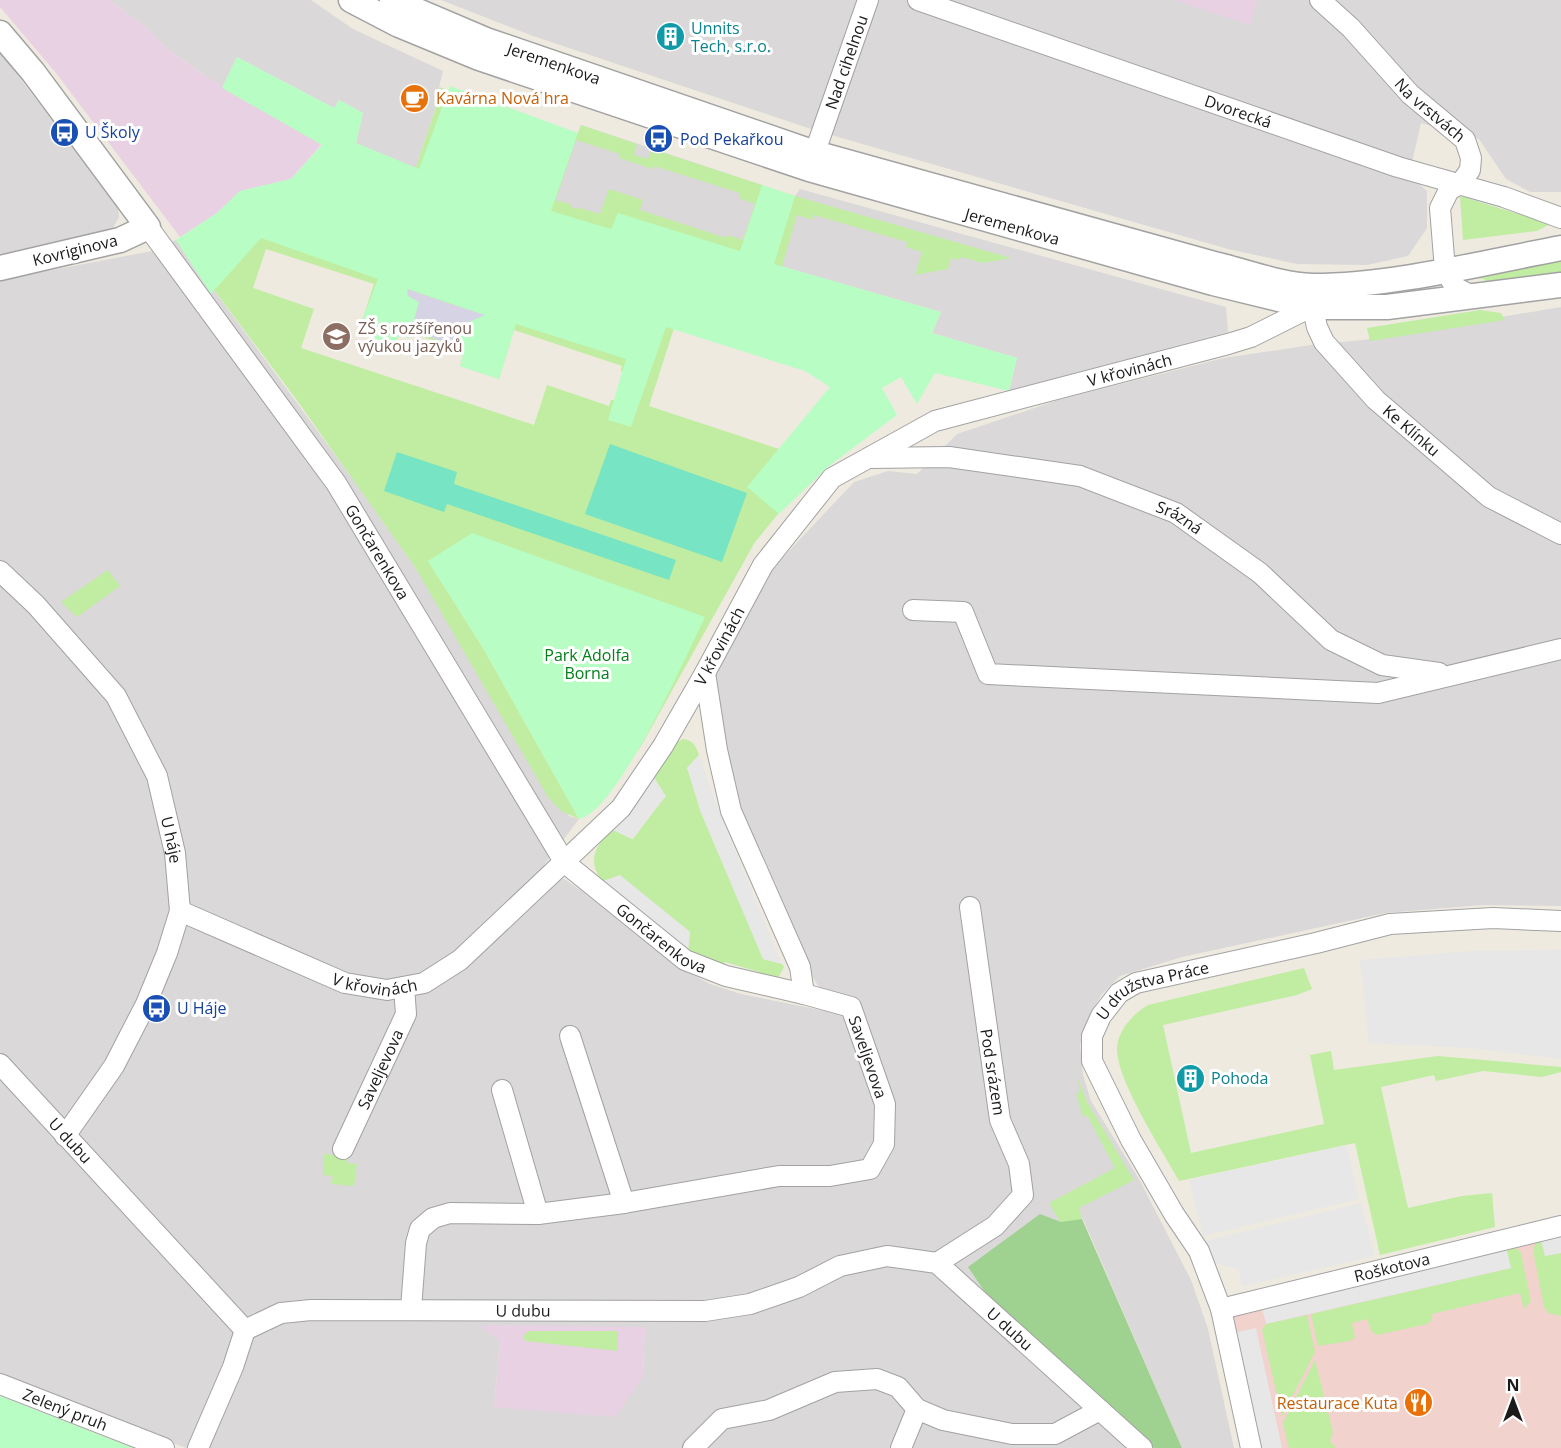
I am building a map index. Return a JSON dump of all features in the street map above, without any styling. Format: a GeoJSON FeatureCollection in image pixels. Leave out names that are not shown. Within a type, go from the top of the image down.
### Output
{"type":"FeatureCollection","features":[{"type":"Feature","properties":{"kind":"street","name":"Jeremenkova"},"geometry":{"type":"LineString","coordinates":[[351,0],[399,25],[482,49],[812,161],[1218,265],[1310,296],[1361,309],[1561,285]]}},
{"type":"Feature","properties":{"kind":"street","name":"Jeremenkova"},"geometry":{"type":"LineString","coordinates":[[392,0],[482,49]]}},
{"type":"Feature","properties":{"kind":"street","name":"Nad cihelnou"},"geometry":{"type":"LineString","coordinates":[[812,161],[826,127],[868,0]]}},
{"type":"Feature","properties":{"kind":"street","name":"Dvorecká"},"geometry":{"type":"LineString","coordinates":[[918,0],[1398,167],[1460,184],[1561,218]]}},
{"type":"Feature","properties":{"kind":"street","name":"Na vrstvách"},"geometry":{"type":"LineString","coordinates":[[1320,0],[1351,28],[1410,94],[1465,140],[1471,158],[1470,170],[1460,184],[1449,190],[1440,208],[1445,270]]}},
{"type":"Feature","properties":{"kind":"street","name":"Gončarenkova"},"geometry":{"type":"LineString","coordinates":[[0,33],[46,90],[336,483],[565,863],[685,960],[726,976],[804,994]]}},
{"type":"Feature","properties":{"kind":"street","name":"Kovriginova"},"geometry":{"type":"LineString","coordinates":[[0,268],[120,240],[148,227]]}},
{"type":"Feature","properties":{"kind":"street","name":"Jeremenkova"},"geometry":{"type":"LineString","coordinates":[[1310,296],[1350,284],[1445,270],[1561,248]]}},
{"type":"Feature","properties":{"kind":"street"},"geometry":{"type":"LineString","coordinates":[[1445,270],[1455,287],[1472,296]]}},
{"type":"Feature","properties":{"kind":"street","name":"V křovinách"},"geometry":{"type":"LineString","coordinates":[[180,911],[345,983],[387,990],[424,983],[460,960],[621,808],[663,746],[763,565],[832,478],[935,421],[1251,337],[1310,296]]}},
{"type":"Feature","properties":{"kind":"street","name":"Ke Klínku"},"geometry":{"type":"LineString","coordinates":[[1310,296],[1317,327],[1324,342],[1376,400],[1489,497],[1561,534]]}},
{"type":"Feature","properties":{"kind":"street","name":"Srázná"},"geometry":{"type":"LineString","coordinates":[[866,458],[949,457],[1080,476],[1176,513],[1260,573],[1331,640],[1382,665],[1451,675]]}},
{"type":"Feature","properties":{"kind":"street","name":"U háje"},"geometry":{"type":"LineString","coordinates":[[0,571],[36,605],[116,696],[157,776],[175,853],[180,911],[146,1004],[114,1066],[65,1136]]}},
{"type":"Feature","properties":{"kind":"street"},"geometry":{"type":"LineString","coordinates":[[913,610],[963,612],[988,674],[1378,693],[1561,649]]}},
{"type":"Feature","properties":{"kind":"street"},"geometry":{"type":"LineString","coordinates":[[705,673],[717,750],[731,811],[800,967],[804,994]]}},
{"type":"Feature","properties":{"kind":"street","name":"Pod srázem"},"geometry":{"type":"LineString","coordinates":[[937,1263],[994,1226],[1023,1196],[1019,1164],[1000,1120],[970,907]]}},
{"type":"Feature","properties":{"kind":"street","name":"U družstva Práce"},"geometry":{"type":"LineString","coordinates":[[1251,1448],[1221,1309],[1199,1251],[1131,1140],[1092,1061],[1092,1036],[1101,1016],[1119,993],[1136,982],[1316,943],[1390,924],[1493,918],[1561,921]]}},
{"type":"Feature","properties":{"kind":"street","name":"Saveljevova"},"geometry":{"type":"LineString","coordinates":[[343,1149],[406,1014],[404,987]]}},
{"type":"Feature","properties":{"kind":"street","name":"Saveljevova"},"geometry":{"type":"LineString","coordinates":[[411,1309],[416,1243],[420,1229],[433,1218],[450,1213],[538,1214],[624,1203],[780,1176],[830,1176],[870,1169],[884,1144],[885,1104],[851,1007],[804,994]]}},
{"type":"Feature","properties":{"kind":"street"},"geometry":{"type":"LineString","coordinates":[[570,1036],[624,1203]]}},
{"type":"Feature","properties":{"kind":"street","name":"U dubu"},"geometry":{"type":"LineString","coordinates":[[0,1065],[245,1330],[281,1313],[311,1310],[705,1311],[750,1304],[799,1287],[840,1266],[887,1256],[937,1263],[1142,1448]]}},
{"type":"Feature","properties":{"kind":"street"},"geometry":{"type":"LineString","coordinates":[[502,1090],[538,1214]]}},
{"type":"Feature","properties":{"kind":"street","name":"Roškotova"},"geometry":{"type":"LineString","coordinates":[[1221,1309],[1561,1226]]}},
{"type":"Feature","properties":{"kind":"street"},"geometry":{"type":"LineString","coordinates":[[198,1448],[233,1367],[245,1330]]}},
{"type":"Feature","properties":{"kind":"street"},"geometry":{"type":"LineString","coordinates":[[693,1448],[722,1419],[769,1410],[835,1382],[877,1379],[898,1387],[917,1409],[943,1420],[1010,1441],[1055,1434],[1100,1410]]}},
{"type":"Feature","properties":{"kind":"street","name":"Zelený pruh"},"geometry":{"type":"LineString","coordinates":[[0,1384],[164,1448]]}},
{"type":"Feature","properties":{"kind":"street"},"geometry":{"type":"LineString","coordinates":[[902,1448],[917,1409]]}},
{"type":"Feature","properties":{"kind":"shaded area"},"geometry":{"type":"Polygon","coordinates":[[[0,0],[109,0],[146,27],[167,49],[202,74],[322,144],[291,179],[240,191],[217,213],[180,237],[56,73],[0,7],[0,0]]]}},
{"type":"Feature","properties":{"kind":"shaded area"},"geometry":{"type":"Polygon","coordinates":[[[109,0],[311,0],[353,29],[443,71],[438,91],[441,92],[415,170],[356,143],[363,113],[339,100],[334,108],[237,57],[222,88],[167,49],[146,27],[109,0]]]}},
{"type":"Feature","properties":{"kind":"shaded area"},"geometry":{"type":"Polygon","coordinates":[[[441,0],[1561,0],[1561,192],[1530,192],[1506,179],[1479,139],[1421,123],[1409,175],[1427,191],[1427,228],[1408,256],[1367,265],[1297,264],[1228,249],[817,131],[533,36],[441,0]]]}},
{"type":"Feature","properties":{"kind":"shaded area"},"geometry":{"type":"Polygon","coordinates":[[[1174,0],[1254,0],[1257,1],[1250,25],[1174,0]]]}},
{"type":"Feature","properties":{"kind":"shaded area"},"geometry":{"type":"Polygon","coordinates":[[[0,52],[118,208],[119,217],[113,228],[98,235],[0,256],[0,52]]]}},
{"type":"Feature","properties":{"kind":"shaded area"},"geometry":{"type":"Polygon","coordinates":[[[581,125],[762,185],[743,240],[612,230],[551,211],[581,125]]]}},
{"type":"Feature","properties":{"kind":"shaded area"},"geometry":{"type":"Polygon","coordinates":[[[800,189],[1226,307],[1228,332],[1009,391],[1017,358],[932,333],[941,312],[773,264],[795,196],[800,189]]]}},
{"type":"Feature","properties":{"kind":"shaded area"},"geometry":{"type":"Polygon","coordinates":[[[176,240],[211,293],[214,290],[415,567],[569,816],[579,819],[544,865],[583,892],[676,966],[710,984],[741,994],[835,1013],[809,971],[736,800],[712,678],[772,569],[854,482],[888,471],[917,474],[957,434],[1058,400],[1224,358],[1363,340],[1561,307],[1561,906],[1482,905],[1385,913],[1182,957],[1120,976],[1101,995],[1087,1022],[1080,1045],[1083,1075],[1091,1101],[1139,1179],[1191,1280],[1208,1329],[1234,1448],[1182,1448],[1083,1219],[1061,1223],[1040,1214],[1040,1344],[1154,1448],[186,1448],[0,1373],[0,280],[152,251],[176,240]],[[645,1327],[500,1341],[494,1406],[643,1377],[645,1327]]]}},
{"type":"Feature","properties":{"kind":"shaded area"},"geometry":{"type":"Polygon","coordinates":[[[407,289],[485,315],[464,324],[457,346],[411,331],[419,302],[408,296],[407,289]]]}},
{"type":"Feature","properties":{"kind":"shaded area"},"geometry":{"type":"Polygon","coordinates":[[[699,755],[717,807],[782,964],[763,959],[701,813],[687,768],[699,755]]]}},
{"type":"Feature","properties":{"kind":"shaded area"},"geometry":{"type":"Polygon","coordinates":[[[653,776],[666,796],[632,839],[611,829],[653,776]]]}},
{"type":"Feature","properties":{"kind":"shaded area"},"geometry":{"type":"Polygon","coordinates":[[[620,875],[690,932],[688,950],[603,881],[620,875]]]}},
{"type":"Feature","properties":{"kind":"shaded area"},"geometry":{"type":"Polygon","coordinates":[[[1561,950],[1561,1059],[1470,1048],[1369,1043],[1360,960],[1473,951],[1561,950]]]}},
{"type":"Feature","properties":{"kind":"shaded area"},"geometry":{"type":"Polygon","coordinates":[[[1346,1145],[1359,1199],[1203,1236],[1189,1180],[1346,1145]]]}},
{"type":"Feature","properties":{"kind":"shaded area"},"geometry":{"type":"Polygon","coordinates":[[[1361,1203],[1375,1256],[1242,1286],[1238,1269],[1214,1263],[1205,1241],[1361,1203]]]}},
{"type":"Feature","properties":{"kind":"shaded area"},"geometry":{"type":"Polygon","coordinates":[[[1561,1235],[1561,1448],[1265,1448],[1233,1314],[1561,1235]]]}},
{"type":"Feature","properties":{"kind":"shaded area"},"geometry":{"type":"Polygon","coordinates":[[[1561,1236],[1561,1253],[1545,1256],[1541,1240],[1561,1236]]]}},
{"type":"Feature","properties":{"kind":"shaded area"},"geometry":{"type":"Polygon","coordinates":[[[1506,1247],[1511,1268],[1266,1324],[1261,1304],[1506,1247]]]}},
{"type":"Feature","properties":{"kind":"shaded area"},"geometry":{"type":"Polygon","coordinates":[[[480,1325],[645,1327],[643,1377],[615,1417],[494,1407],[500,1341],[480,1325]]]}},
{"type":"Feature","properties":{"kind":"shaded area"},"geometry":{"type":"Polygon","coordinates":[[[1256,1328],[1282,1448],[1261,1448],[1237,1332],[1256,1328]]]}},
{"type":"Feature","properties":{"kind":"green space"},"geometry":{"type":"Polygon","coordinates":[[[237,57],[334,108],[339,100],[363,113],[356,143],[419,169],[450,86],[578,133],[551,211],[611,229],[618,213],[740,251],[762,185],[795,196],[774,264],[941,312],[932,333],[1017,358],[1009,391],[935,373],[917,404],[901,377],[882,388],[897,415],[829,466],[779,514],[747,487],[830,387],[805,371],[666,327],[631,427],[608,420],[626,359],[516,324],[499,379],[460,366],[463,356],[455,353],[464,324],[484,315],[408,289],[419,302],[409,338],[399,335],[396,345],[357,333],[378,279],[261,238],[211,294],[176,240],[217,213],[240,191],[291,179],[322,145],[222,88],[237,57]]]}},
{"type":"Feature","properties":{"kind":"green space"},"geometry":{"type":"Polygon","coordinates":[[[439,87],[578,133],[581,125],[637,144],[634,155],[648,159],[652,149],[795,196],[1011,258],[983,263],[961,257],[959,260],[951,258],[948,269],[915,275],[922,252],[906,247],[907,242],[814,215],[813,220],[797,215],[781,270],[420,187],[415,170],[441,92],[438,91],[439,87]],[[576,140],[556,199],[559,203],[560,201],[572,205],[572,208],[586,209],[585,212],[587,210],[600,214],[609,189],[643,200],[640,210],[726,238],[727,235],[743,240],[755,204],[739,198],[740,193],[654,166],[653,169],[619,158],[620,154],[576,140]]]}},
{"type":"Feature","properties":{"kind":"green space"},"geometry":{"type":"Polygon","coordinates":[[[1460,197],[1550,224],[1537,231],[1463,240],[1460,197]]]}},
{"type":"Feature","properties":{"kind":"green space"},"geometry":{"type":"Polygon","coordinates":[[[340,203],[769,359],[674,328],[649,406],[779,449],[772,457],[789,501],[755,542],[636,755],[704,617],[428,561],[483,648],[579,819],[561,811],[548,797],[415,567],[296,399],[200,271],[198,232],[340,203]],[[266,249],[253,288],[314,309],[301,348],[534,425],[547,385],[609,406],[611,400],[614,400],[623,372],[621,371],[622,366],[514,330],[499,379],[460,366],[463,356],[455,353],[456,348],[411,333],[409,338],[399,335],[396,345],[358,333],[374,284],[266,249]]]}},
{"type":"Feature","properties":{"kind":"green space"},"geometry":{"type":"Polygon","coordinates":[[[1561,255],[1561,274],[1487,286],[1484,279],[1475,278],[1476,273],[1561,255]]]}},
{"type":"Feature","properties":{"kind":"green space"},"geometry":{"type":"Polygon","coordinates":[[[1480,310],[1501,313],[1505,320],[1370,341],[1367,328],[1480,310]]]}},
{"type":"Feature","properties":{"kind":"green space"},"geometry":{"type":"Polygon","coordinates":[[[610,444],[747,493],[722,562],[585,514],[610,444]]]}},
{"type":"Feature","properties":{"kind":"green space"},"geometry":{"type":"Polygon","coordinates":[[[397,452],[457,472],[454,484],[676,560],[669,580],[447,504],[444,512],[384,491],[397,452]]]}},
{"type":"Feature","properties":{"kind":"green space","name":"Park Adolfa Borna"},"geometry":{"type":"Polygon","coordinates":[[[472,533],[705,617],[650,730],[631,762],[595,810],[579,819],[483,648],[428,561],[472,533]]]}},
{"type":"Feature","properties":{"kind":"green space"},"geometry":{"type":"Polygon","coordinates":[[[108,570],[120,586],[77,617],[61,602],[108,570]]]}},
{"type":"Feature","properties":{"kind":"green space"},"geometry":{"type":"Polygon","coordinates":[[[683,739],[692,742],[698,752],[699,755],[687,768],[763,959],[782,964],[784,967],[778,978],[770,980],[758,978],[759,972],[725,962],[722,968],[688,950],[690,932],[620,876],[603,881],[595,867],[597,847],[611,829],[633,839],[665,796],[653,776],[671,745],[683,739]]]}},
{"type":"Feature","properties":{"kind":"green space"},"geometry":{"type":"Polygon","coordinates":[[[1304,968],[1312,989],[1297,995],[1163,1025],[1191,1153],[1324,1124],[1310,1055],[1331,1051],[1334,1070],[1438,1056],[1561,1067],[1561,1072],[1542,1077],[1483,1071],[1436,1081],[1434,1075],[1381,1087],[1408,1208],[1462,1196],[1492,1193],[1495,1227],[1380,1255],[1355,1143],[1179,1181],[1124,1078],[1117,1048],[1123,1029],[1137,1013],[1148,1005],[1304,968]]]}},
{"type":"Feature","properties":{"kind":"green space"},"geometry":{"type":"Polygon","coordinates":[[[1078,1078],[1087,1102],[1134,1180],[1079,1208],[1082,1219],[1061,1223],[1049,1203],[1115,1168],[1087,1115],[1083,1117],[1076,1094],[1080,1093],[1078,1078]]]}},
{"type":"Feature","properties":{"kind":"green space"},"geometry":{"type":"Polygon","coordinates":[[[324,1154],[350,1156],[346,1163],[357,1164],[354,1186],[331,1184],[333,1176],[323,1175],[324,1154]]]}},
{"type":"Feature","properties":{"kind":"green space"},"geometry":{"type":"Polygon","coordinates":[[[1040,1214],[1061,1222],[1082,1219],[1182,1448],[1154,1448],[985,1292],[968,1267],[1040,1214]]]}},
{"type":"Feature","properties":{"kind":"green space"},"geometry":{"type":"Polygon","coordinates":[[[1541,1240],[1545,1256],[1561,1253],[1561,1316],[1548,1313],[1544,1307],[1533,1250],[1536,1243],[1541,1240]]]}},
{"type":"Feature","properties":{"kind":"green space"},"geometry":{"type":"Polygon","coordinates":[[[1506,1247],[1516,1248],[1521,1253],[1531,1301],[1524,1309],[1520,1293],[1432,1314],[1432,1320],[1427,1324],[1377,1335],[1371,1331],[1367,1319],[1352,1323],[1355,1337],[1350,1341],[1318,1346],[1311,1314],[1511,1268],[1506,1247]]]}},
{"type":"Feature","properties":{"kind":"green space"},"geometry":{"type":"Polygon","coordinates":[[[1307,1315],[1315,1352],[1282,1416],[1262,1330],[1266,1324],[1307,1315]]]}},
{"type":"Feature","properties":{"kind":"green space"},"geometry":{"type":"Polygon","coordinates":[[[529,1331],[618,1331],[618,1351],[525,1341],[523,1336],[529,1331]]]}},
{"type":"Feature","properties":{"kind":"green space"},"geometry":{"type":"Polygon","coordinates":[[[1315,1360],[1333,1432],[1330,1441],[1336,1448],[1289,1448],[1283,1423],[1315,1360]]]}},
{"type":"Feature","properties":{"kind":"green space"},"geometry":{"type":"Polygon","coordinates":[[[0,1396],[133,1448],[0,1448],[0,1396]]]}},
{"type":"Feature","properties":{"kind":"place","name":"Unnits Tech, s.r.o."},"geometry":{"type":"Point","coordinates":[670,37]}},
{"type":"Feature","properties":{"kind":"place","name":"Kavárna Nová hra"},"geometry":{"type":"Point","coordinates":[415,98]}},
{"type":"Feature","properties":{"kind":"place","name":"U Školy"},"geometry":{"type":"Point","coordinates":[64,132]}},
{"type":"Feature","properties":{"kind":"place","name":"Pod Pekařkou"},"geometry":{"type":"Point","coordinates":[659,139]}},
{"type":"Feature","properties":{"kind":"place","name":"ZŠ s rozšířenou výukou jazyků"},"geometry":{"type":"Point","coordinates":[337,337]}},
{"type":"Feature","properties":{"kind":"place","name":"U Háje"},"geometry":{"type":"Point","coordinates":[156,1008]}},
{"type":"Feature","properties":{"kind":"place","name":"Pohoda"},"geometry":{"type":"Point","coordinates":[1190,1078]}},
{"type":"Feature","properties":{"kind":"place","name":"Restaurace Kuta"},"geometry":{"type":"Point","coordinates":[1419,1403]}}]}
